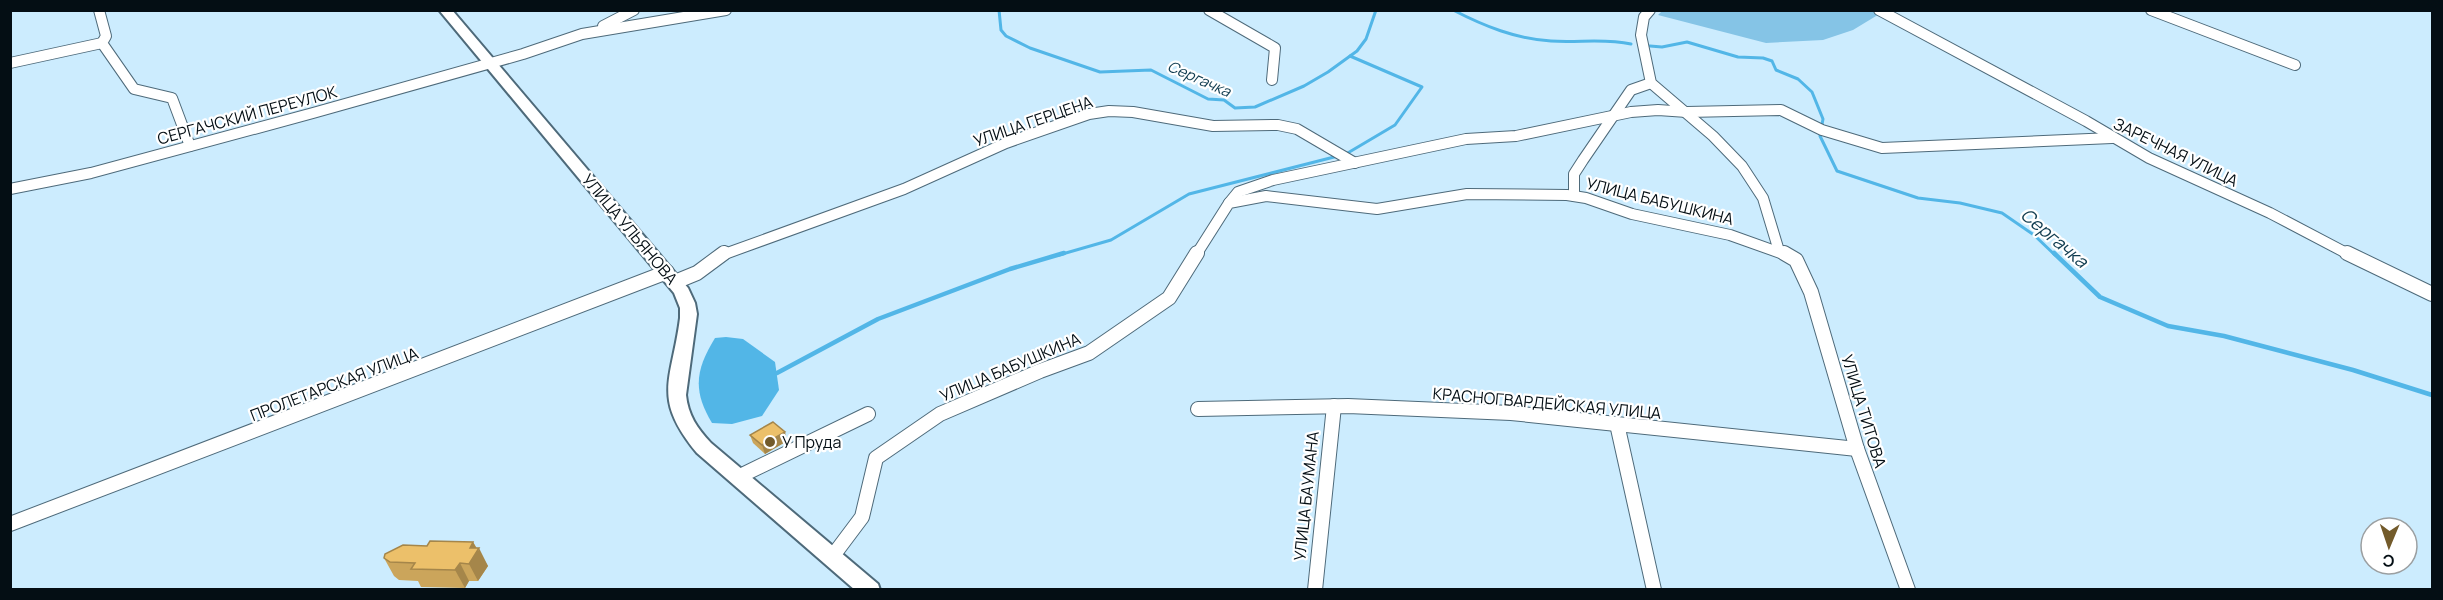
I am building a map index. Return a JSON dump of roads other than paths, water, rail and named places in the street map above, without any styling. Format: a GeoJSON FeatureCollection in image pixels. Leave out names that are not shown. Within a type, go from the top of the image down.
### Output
{"type":"FeatureCollection","features":[{"type":"Feature","properties":{"kind":"main road","name":"УЛИЦА УЛЬЯНОВА"},"geometry":{"type":"LineString","coordinates":[[445,10],[684,295],[689,310],[676,386],[676,408],[688,430],[704,448],[870,590]]}},
{"type":"Feature","properties":{"kind":"street"},"geometry":{"type":"LineString","coordinates":[[10,63],[102,43],[106,36],[99,10]]}},
{"type":"Feature","properties":{"kind":"street"},"geometry":{"type":"LineString","coordinates":[[582,34],[634,10]]}},
{"type":"Feature","properties":{"kind":"street"},"geometry":{"type":"LineString","coordinates":[[582,34],[726,10]]}},
{"type":"Feature","properties":{"kind":"street"},"geometry":{"type":"LineString","coordinates":[[1209,10],[1275,48],[1272,80]]}},
{"type":"Feature","properties":{"kind":"street"},"geometry":{"type":"LineString","coordinates":[[1650,10],[1644,16],[1640,29],[1651,84],[1687,112],[1753,180],[1764,201],[1779,251]]}},
{"type":"Feature","properties":{"kind":"street","name":"ЗАРЕЧНАЯ УЛИЦА"},"geometry":{"type":"LineString","coordinates":[[1879,10],[2086,121],[2112,138],[2433,294]]}},
{"type":"Feature","properties":{"kind":"street"},"geometry":{"type":"LineString","coordinates":[[2151,10],[2295,65]]}},
{"type":"Feature","properties":{"kind":"street","name":"СЕРГАЧСКИЙ ПЕРЕУЛОК"},"geometry":{"type":"LineString","coordinates":[[10,189],[90,172],[190,146],[490,64],[582,34]]}},
{"type":"Feature","properties":{"kind":"street"},"geometry":{"type":"LineString","coordinates":[[102,43],[134,89],[172,98],[190,146]]}},
{"type":"Feature","properties":{"kind":"street"},"geometry":{"type":"LineString","coordinates":[[1575,196],[1574,174],[1631,90],[1651,84]]}},
{"type":"Feature","properties":{"kind":"street"},"geometry":{"type":"LineString","coordinates":[[1229,203],[1238,192],[1273,180],[1466,139],[1516,136],[1631,112],[1658,110],[1687,112],[1781,110],[1822,130],[1882,148],[2112,138]]}},
{"type":"Feature","properties":{"kind":"street","name":"УЛИЦА ГЕРЦЕНА"},"geometry":{"type":"LineString","coordinates":[[671,277],[697,273],[725,253],[904,189],[1006,143],[1089,114],[1109,111],[1132,112],[1213,126],[1278,125],[1297,129],[1355,163]]}},
{"type":"Feature","properties":{"kind":"street","name":"УЛИЦА БАБУШКИНА"},"geometry":{"type":"LineString","coordinates":[[832,557],[862,517],[876,458],[940,414],[1089,352],[1169,298],[1229,203],[1266,196],[1377,209],[1467,194],[1575,196],[1615,206],[1632,214],[1730,235],[1779,251]]}},
{"type":"Feature","properties":{"kind":"street","name":"УЛИЦА ТИТОВА"},"geometry":{"type":"LineString","coordinates":[[1779,251],[1796,260],[1811,292],[1857,449],[1908,590]]}},
{"type":"Feature","properties":{"kind":"street","name":"ПРОЛЕТАРСКАЯ УЛИЦА"},"geometry":{"type":"LineString","coordinates":[[10,524],[432,364],[671,277]]}},
{"type":"Feature","properties":{"kind":"street","name":"КРАСНОГВАРДЕЙСКАЯ УЛИЦА"},"geometry":{"type":"LineString","coordinates":[[1198,409],[1334,406],[1511,413],[1857,449]]}},
{"type":"Feature","properties":{"kind":"street","name":"УЛИЦА БАУМАНА"},"geometry":{"type":"LineString","coordinates":[[1315,590],[1334,406]]}},
{"type":"Feature","properties":{"kind":"street"},"geometry":{"type":"LineString","coordinates":[[738,477],[868,414]]}},
{"type":"Feature","properties":{"kind":"street"},"geometry":{"type":"LineString","coordinates":[[1617,424],[1654,590]]}},
{"type":"Feature","properties":{"kind":"waterway","name":"Сергачка"},"geometry":{"type":"LineString","coordinates":[[999,10],[1001,30],[1006,36],[1030,48],[1100,72],[1151,70],[1208,99],[1224,100],[1235,108],[1255,107],[1304,86],[1350,56]]}},
{"type":"Feature","properties":{"kind":"waterway","name":"Сергачка"},"geometry":{"type":"LineString","coordinates":[[1350,56],[1366,39],[1376,10]]}},
{"type":"Feature","properties":{"kind":"waterway","name":"Сергачка"},"geometry":{"type":"LineString","coordinates":[[1453,10],[1488,26],[1525,38],[1551,41],[1611,41],[1631,44]]}},
{"type":"Feature","properties":{"kind":"waterway","name":"Сергачка"},"geometry":{"type":"LineString","coordinates":[[1650,46],[1662,47],[1687,42],[1738,57],[1763,58],[1772,61],[1776,70],[1798,79],[1812,92],[1823,119],[1820,136],[1837,171],[1918,198],[1960,203],[2002,213],[2034,235],[2055,255]]}},
{"type":"Feature","properties":{"kind":"waterway"},"geometry":{"type":"LineString","coordinates":[[1346,154],[1395,125],[1422,87],[1350,56]]}},
{"type":"Feature","properties":{"kind":"waterway"},"geometry":{"type":"LineString","coordinates":[[1059,255],[1111,240],[1189,194],[1338,156]]}},
{"type":"Feature","properties":{"kind":"waterway"},"geometry":{"type":"LineString","coordinates":[[777,373],[878,319],[1010,269],[1064,253]]}},
{"type":"Feature","properties":{"kind":"waterway","name":"Сергачка"},"geometry":{"type":"LineString","coordinates":[[2054,253],[2100,297],[2168,326],[2224,336],[2353,370],[2432,395]]}},
{"type":"Feature","properties":{"kind":"place","name":"У Пруда"},"geometry":{"type":"Point","coordinates":[770,442]}}]}
